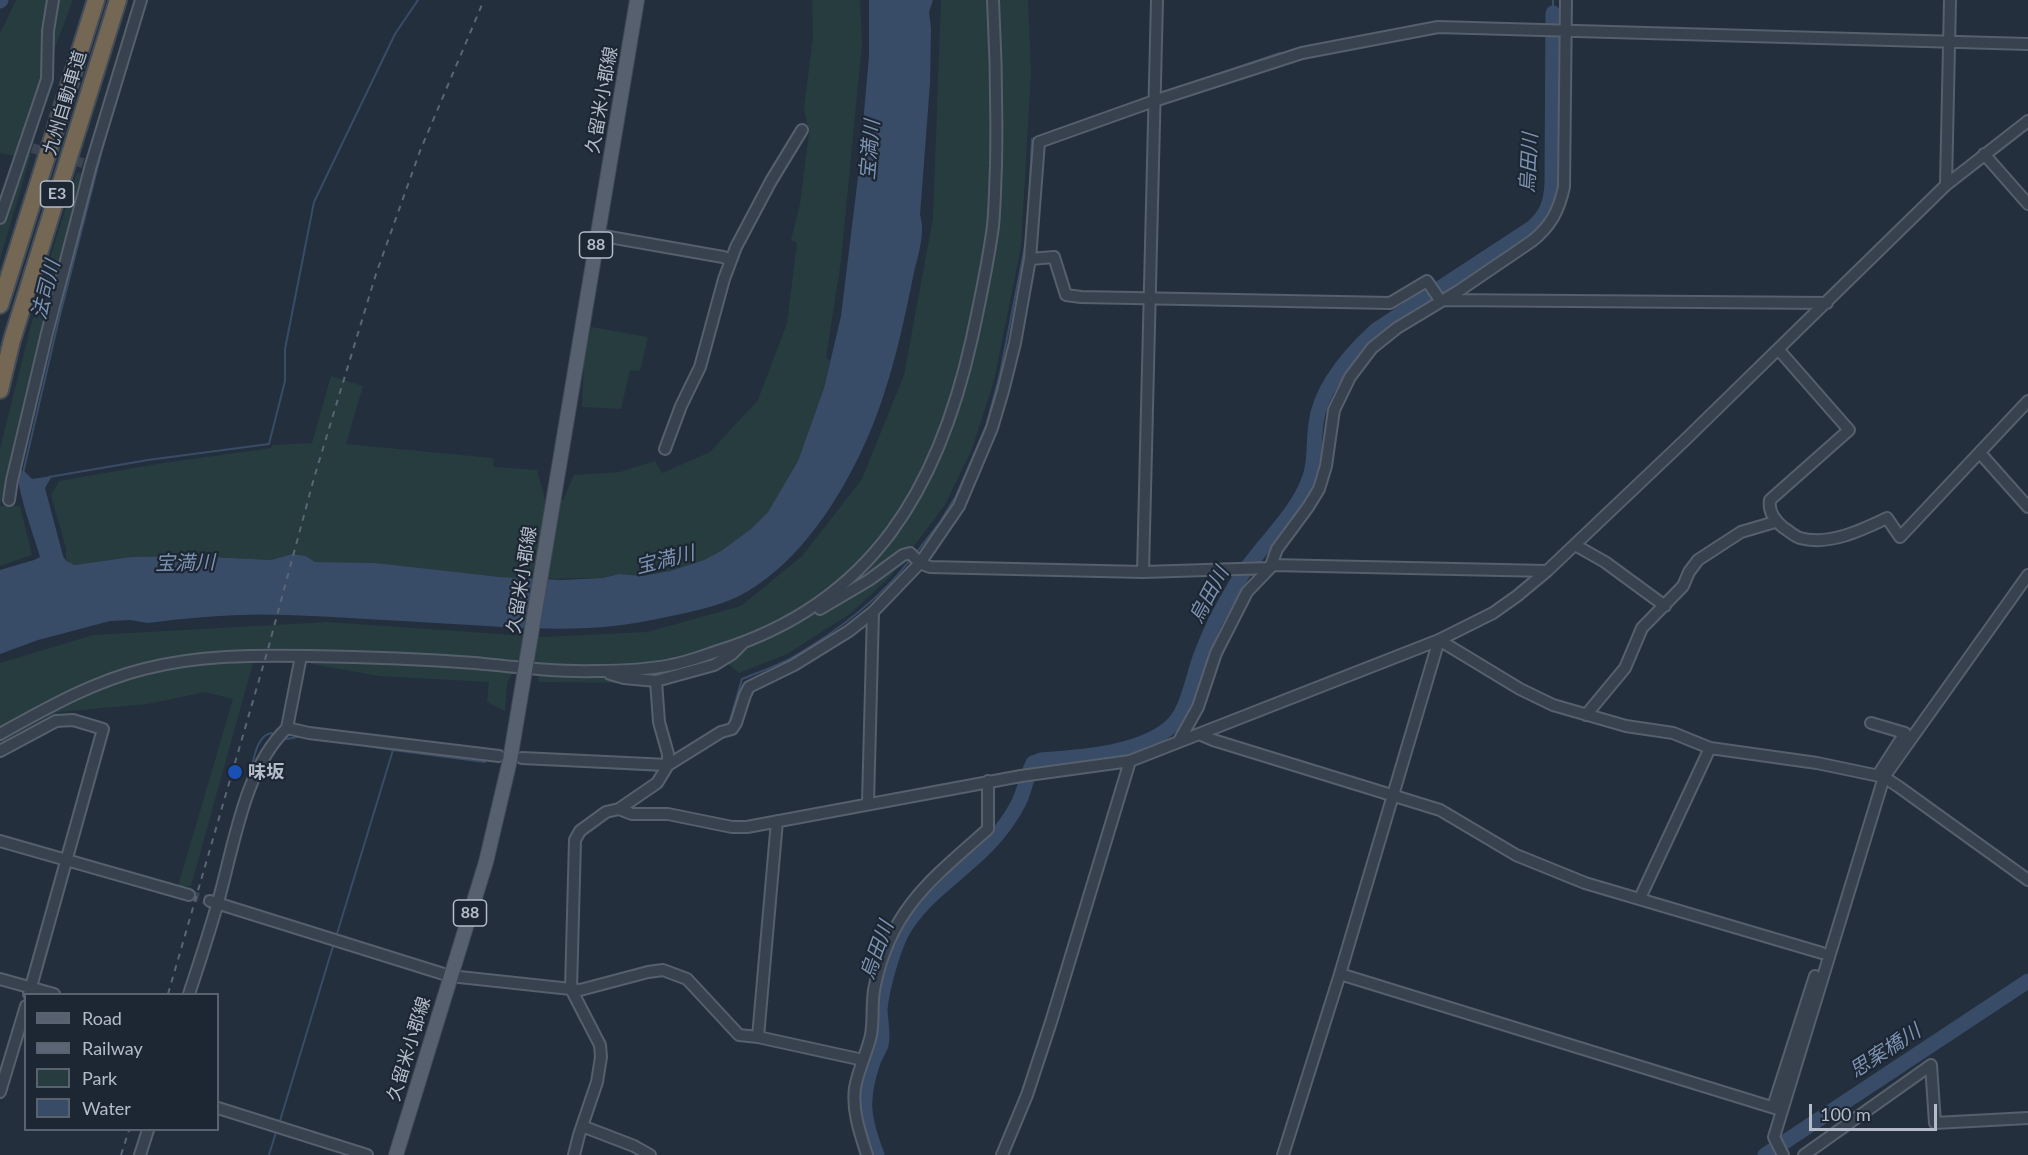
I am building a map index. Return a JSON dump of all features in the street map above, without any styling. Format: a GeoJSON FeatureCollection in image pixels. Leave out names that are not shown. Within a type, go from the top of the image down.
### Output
{"type":"FeatureCollection","features":[{"type":"Feature","properties":{"kind":"highway","name":"九州自動車道"},"geometry":{"type":"LineString","coordinates":[[0,305],[96,0]]}},
{"type":"Feature","properties":{"kind":"highway","name":"九州自動車道"},"geometry":{"type":"LineString","coordinates":[[0,390],[15,329],[118,0]]}},
{"type":"Feature","properties":{"kind":"main road","name":"久留米小郡線"},"geometry":{"type":"LineString","coordinates":[[396,1155],[486,862],[510,760],[637,0]]}},
{"type":"Feature","properties":{"kind":"street"},"geometry":{"type":"LineString","coordinates":[[0,218],[28,147],[47,79],[48,31],[53,0]]}},
{"type":"Feature","properties":{"kind":"street"},"geometry":{"type":"LineString","coordinates":[[9,500],[87,164],[141,0]]}},
{"type":"Feature","properties":{"kind":"street"},"geometry":{"type":"LineString","coordinates":[[0,734],[70,695],[106,680],[143,669],[200,659],[265,656],[404,657],[601,671],[639,670],[673,665],[744,642],[783,626],[802,615],[837,589],[884,542],[922,484],[951,418],[976,321],[993,224],[997,120],[993,0]]}},
{"type":"Feature","properties":{"kind":"street"},"geometry":{"type":"LineString","coordinates":[[1143,572],[1156,0]]}},
{"type":"Feature","properties":{"kind":"street"},"geometry":{"type":"LineString","coordinates":[[1179,742],[1198,707],[1216,652],[1247,592],[1271,566],[1277,549],[1319,489],[1326,466],[1334,410],[1350,377],[1379,341],[1439,298],[1460,290],[1532,241],[1554,219],[1561,203],[1564,187],[1563,30],[1566,0]]}},
{"type":"Feature","properties":{"kind":"street"},"geometry":{"type":"LineString","coordinates":[[1946,184],[1950,0]]}},
{"type":"Feature","properties":{"kind":"street"},"geometry":{"type":"LineString","coordinates":[[522,758],[668,765],[736,723],[749,687],[825,647],[873,612],[920,563],[959,506],[992,428],[1015,343],[1030,259],[1040,142],[1154,101],[1302,53],[1438,27],[2028,44]]}},
{"type":"Feature","properties":{"kind":"street"},"geometry":{"type":"LineString","coordinates":[[619,808],[632,814],[685,816],[732,827],[747,827],[988,781],[1130,761],[1439,640],[1493,614],[1547,571],[1827,303],[1946,184],[2028,121]]}},
{"type":"Feature","properties":{"kind":"street"},"geometry":{"type":"LineString","coordinates":[[665,448],[681,406],[700,367],[731,260],[771,181],[802,130]]}},
{"type":"Feature","properties":{"kind":"street"},"geometry":{"type":"LineString","coordinates":[[1984,154],[2028,204]]}},
{"type":"Feature","properties":{"kind":"street"},"geometry":{"type":"LineString","coordinates":[[598,236],[723,256],[731,260]]}},
{"type":"Feature","properties":{"kind":"street"},"geometry":{"type":"LineString","coordinates":[[1030,259],[1054,257],[1066,295],[1390,303],[1427,280],[1439,298]]}},
{"type":"Feature","properties":{"kind":"street"},"geometry":{"type":"LineString","coordinates":[[1439,298],[1827,303]]}},
{"type":"Feature","properties":{"kind":"street"},"geometry":{"type":"LineString","coordinates":[[1778,349],[1849,430],[1770,500],[1769,506],[1775,522],[1798,537],[1817,540],[1841,537],[1887,518],[1900,537],[2028,401]]}},
{"type":"Feature","properties":{"kind":"street"},"geometry":{"type":"LineString","coordinates":[[1980,453],[2028,507]]}},
{"type":"Feature","properties":{"kind":"street"},"geometry":{"type":"LineString","coordinates":[[1586,715],[1625,668],[1642,628],[1683,586],[1689,572],[1710,551],[1741,532],[1775,522]]}},
{"type":"Feature","properties":{"kind":"street"},"geometry":{"type":"LineString","coordinates":[[1575,544],[1605,562],[1665,606]]}},
{"type":"Feature","properties":{"kind":"street"},"geometry":{"type":"LineString","coordinates":[[802,615],[824,607],[869,580],[903,555],[910,553],[920,563],[930,567],[1143,572],[1237,570],[1271,566],[1547,571]]}},
{"type":"Feature","properties":{"kind":"street"},"geometry":{"type":"LineString","coordinates":[[1777,1108],[1880,777],[2028,575]]}},
{"type":"Feature","properties":{"kind":"street"},"geometry":{"type":"LineString","coordinates":[[868,803],[873,612]]}},
{"type":"Feature","properties":{"kind":"street"},"geometry":{"type":"LineString","coordinates":[[1439,640],[1553,705],[1626,726],[1673,733],[1710,748],[1818,763],[1880,777],[1899,787],[2028,880]]}},
{"type":"Feature","properties":{"kind":"street"},"geometry":{"type":"LineString","coordinates":[[1282,1155],[1340,974],[1439,640]]}},
{"type":"Feature","properties":{"kind":"street"},"geometry":{"type":"LineString","coordinates":[[601,671],[624,678],[656,681],[714,665],[732,654],[744,642]]}},
{"type":"Feature","properties":{"kind":"street"},"geometry":{"type":"LineString","coordinates":[[189,993],[213,903],[256,772],[276,738],[287,728],[301,656]]}},
{"type":"Feature","properties":{"kind":"street"},"geometry":{"type":"LineString","coordinates":[[574,1155],[597,1082],[601,1057],[600,1045],[571,989],[575,840],[580,831],[606,812],[619,808],[657,783],[662,777],[668,765],[668,754],[659,722],[656,681]]}},
{"type":"Feature","properties":{"kind":"street"},"geometry":{"type":"LineString","coordinates":[[0,750],[64,719],[103,729],[30,991]]}},
{"type":"Feature","properties":{"kind":"street"},"geometry":{"type":"LineString","coordinates":[[1783,1155],[1774,1137],[1777,1108],[1822,953],[1880,777],[1905,733],[1871,723]]}},
{"type":"Feature","properties":{"kind":"street"},"geometry":{"type":"LineString","coordinates":[[287,728],[309,733],[499,756]]}},
{"type":"Feature","properties":{"kind":"street"},"geometry":{"type":"LineString","coordinates":[[1199,734],[1440,810],[1487,839],[1540,866],[1585,883],[1822,953]]}},
{"type":"Feature","properties":{"kind":"street"},"geometry":{"type":"LineString","coordinates":[[1640,898],[1710,748]]}},
{"type":"Feature","properties":{"kind":"street"},"geometry":{"type":"LineString","coordinates":[[1002,1155],[1027,1095],[1130,761]]}},
{"type":"Feature","properties":{"kind":"street"},"geometry":{"type":"LineString","coordinates":[[867,1155],[854,1104],[855,1087],[871,1034],[875,982],[887,943],[902,914],[929,881],[988,829],[988,781]]}},
{"type":"Feature","properties":{"kind":"street"},"geometry":{"type":"LineString","coordinates":[[758,1037],[777,821]]}},
{"type":"Feature","properties":{"kind":"street"},"geometry":{"type":"LineString","coordinates":[[0,841],[189,895]]}},
{"type":"Feature","properties":{"kind":"street"},"geometry":{"type":"LineString","coordinates":[[213,903],[450,976],[580,990],[663,970],[687,979],[740,1035],[863,1060]]}},
{"type":"Feature","properties":{"kind":"street"},"geometry":{"type":"LineString","coordinates":[[1340,974],[1777,1108]]}},
{"type":"Feature","properties":{"kind":"street"},"geometry":{"type":"LineString","coordinates":[[0,979],[30,991],[46,993]]}},
{"type":"Feature","properties":{"kind":"street"},"geometry":{"type":"LineString","coordinates":[[0,1092],[24,1013]]}},
{"type":"Feature","properties":{"kind":"street"},"geometry":{"type":"LineString","coordinates":[[1804,1155],[1931,1065],[1935,1123],[2028,1118]]}},
{"type":"Feature","properties":{"kind":"street"},"geometry":{"type":"LineString","coordinates":[[219,1108],[367,1155]]}},
{"type":"Feature","properties":{"kind":"street"},"geometry":{"type":"LineString","coordinates":[[582,1126],[634,1146],[650,1155]]}},
{"type":"Feature","properties":{"kind":"street"},"geometry":{"type":"LineString","coordinates":[[140,1155],[148,1131]]}},
{"type":"Feature","properties":{"kind":"green space"},"geometry":{"type":"Polygon","coordinates":[[[16,0],[73,0],[14,156],[0,153],[0,33],[16,0]]]}},
{"type":"Feature","properties":{"kind":"green space"},"geometry":{"type":"Polygon","coordinates":[[[812,0],[860,0],[862,43],[841,261],[826,358],[830,360],[824,388],[798,461],[768,512],[751,529],[721,551],[704,560],[670,571],[642,576],[619,574],[603,578],[525,579],[375,563],[315,562],[306,556],[292,554],[271,560],[191,556],[131,557],[75,565],[66,561],[66,549],[51,495],[59,481],[271,448],[273,445],[312,443],[331,376],[363,386],[346,444],[493,458],[494,467],[537,470],[545,499],[563,500],[574,475],[620,472],[655,461],[662,473],[710,452],[758,400],[787,323],[797,243],[791,240],[800,204],[809,133],[804,108],[813,36],[812,0]]]}},
{"type":"Feature","properties":{"kind":"green space"},"geometry":{"type":"Polygon","coordinates":[[[941,0],[1028,0],[1031,72],[1021,247],[994,381],[972,449],[945,505],[892,575],[850,614],[787,654],[739,673],[722,659],[647,676],[631,683],[539,682],[536,663],[520,660],[507,683],[505,711],[487,702],[489,682],[379,676],[311,664],[308,652],[256,652],[191,886],[178,886],[233,699],[205,692],[148,704],[59,712],[0,743],[0,663],[93,635],[328,622],[542,637],[647,632],[741,606],[802,556],[862,479],[904,375],[933,218],[941,0]]]}},
{"type":"Feature","properties":{"kind":"green space"},"geometry":{"type":"Polygon","coordinates":[[[31,154],[0,259],[0,227],[22,156],[31,154]]]}},
{"type":"Feature","properties":{"kind":"green space"},"geometry":{"type":"Polygon","coordinates":[[[77,172],[84,175],[0,506],[0,448],[40,290],[77,172]]]}},
{"type":"Feature","properties":{"kind":"green space"},"geometry":{"type":"Polygon","coordinates":[[[591,327],[648,337],[640,371],[630,370],[621,409],[582,407],[584,361],[591,327]]]}},
{"type":"Feature","properties":{"kind":"green space"},"geometry":{"type":"Polygon","coordinates":[[[0,506],[20,506],[32,555],[0,566],[0,506]]]}},
{"type":"Feature","properties":{"kind":"water","name":"宝満川"},"geometry":{"type":"Polygon","coordinates":[[[869,0],[933,0],[929,12],[930,83],[920,215],[922,230],[920,246],[892,367],[873,425],[860,454],[845,484],[807,539],[785,563],[761,583],[735,598],[706,608],[604,627],[528,628],[308,616],[235,615],[148,623],[130,620],[110,621],[38,640],[0,654],[0,570],[40,557],[22,500],[18,470],[24,471],[32,479],[52,476],[45,488],[63,556],[66,561],[75,565],[131,557],[191,556],[271,560],[292,554],[306,556],[315,562],[375,563],[500,577],[562,580],[603,578],[619,574],[642,576],[670,571],[704,560],[721,551],[751,529],[768,512],[798,461],[824,388],[841,316],[859,169],[869,56],[869,0]]]}},
{"type":"Feature","properties":{"kind":"waterway","name":"法司川"},"geometry":{"type":"LineString","coordinates":[[23,473],[103,146],[147,0]]}},
{"type":"Feature","properties":{"kind":"waterway"},"geometry":{"type":"LineString","coordinates":[[49,477],[148,460],[269,444],[285,381],[285,349],[314,202],[395,34],[418,0]]}},
{"type":"Feature","properties":{"kind":"waterway"},"geometry":{"type":"LineString","coordinates":[[1553,0],[1553,13]]}},
{"type":"Feature","properties":{"kind":"waterway","name":"烏田川"},"geometry":{"type":"LineString","coordinates":[[877,1155],[866,1119],[866,1087],[882,1041],[880,1009],[885,981],[901,934],[910,920],[931,896],[979,854],[1002,828],[1019,802],[1033,763],[1124,749],[1155,737],[1175,722],[1189,695],[1208,638],[1228,598],[1248,566],[1291,513],[1303,493],[1311,475],[1319,410],[1323,397],[1338,372],[1376,330],[1533,227],[1545,213],[1551,197],[1552,184],[1553,13]]}},
{"type":"Feature","properties":{"kind":"waterway"},"geometry":{"type":"LineString","coordinates":[[1159,94],[1280,53]]}},
{"type":"Feature","properties":{"kind":"waterway"},"geometry":{"type":"LineString","coordinates":[[1029,205],[1032,139],[1117,109]]}},
{"type":"Feature","properties":{"kind":"waterway"},"geometry":{"type":"LineString","coordinates":[[916,553],[940,522],[956,496],[986,426],[1000,374],[1026,241]]}},
{"type":"Feature","properties":{"kind":"waterway"},"geometry":{"type":"LineString","coordinates":[[728,727],[742,679],[793,657],[841,626],[885,589],[910,560]]}},
{"type":"Feature","properties":{"kind":"waterway"},"geometry":{"type":"LineString","coordinates":[[250,773],[259,743],[262,738],[272,733]]}},
{"type":"Feature","properties":{"kind":"waterway"},"geometry":{"type":"LineString","coordinates":[[670,771],[725,735]]}},
{"type":"Feature","properties":{"kind":"waterway"},"geometry":{"type":"LineString","coordinates":[[287,739],[302,736]]}},
{"type":"Feature","properties":{"kind":"waterway"},"geometry":{"type":"LineString","coordinates":[[349,743],[393,750]]}},
{"type":"Feature","properties":{"kind":"waterway"},"geometry":{"type":"LineString","coordinates":[[336,937],[393,750],[485,762]]}},
{"type":"Feature","properties":{"kind":"waterway"},"geometry":{"type":"LineString","coordinates":[[539,764],[659,771]]}},
{"type":"Feature","properties":{"kind":"waterway"},"geometry":{"type":"LineString","coordinates":[[279,1124],[334,943]]}},
{"type":"Feature","properties":{"kind":"waterway","name":"思案橋川"},"geometry":{"type":"LineString","coordinates":[[1765,1155],[2028,981]]}},
{"type":"Feature","properties":{"kind":"waterway"},"geometry":{"type":"LineString","coordinates":[[269,1155],[277,1129]]}},
{"type":"Feature","properties":{"kind":"tunnel"},"geometry":{"type":"LineString","coordinates":[[32,148],[83,163]]}},
{"type":"Feature","properties":{"kind":"tunnel"},"geometry":{"type":"LineString","coordinates":[[189,895],[210,901]]}},
{"type":"Feature","properties":{"kind":"railway"},"geometry":{"type":"LineString","coordinates":[[168,993],[268,649],[314,478],[376,274],[420,151],[484,0]]}},
{"type":"Feature","properties":{"kind":"railway"},"geometry":{"type":"LineString","coordinates":[[121,1155],[129,1131]]}},
{"type":"Feature","properties":{"kind":"place","name":"味坂"},"geometry":{"type":"Point","coordinates":[235,772]}}]}
